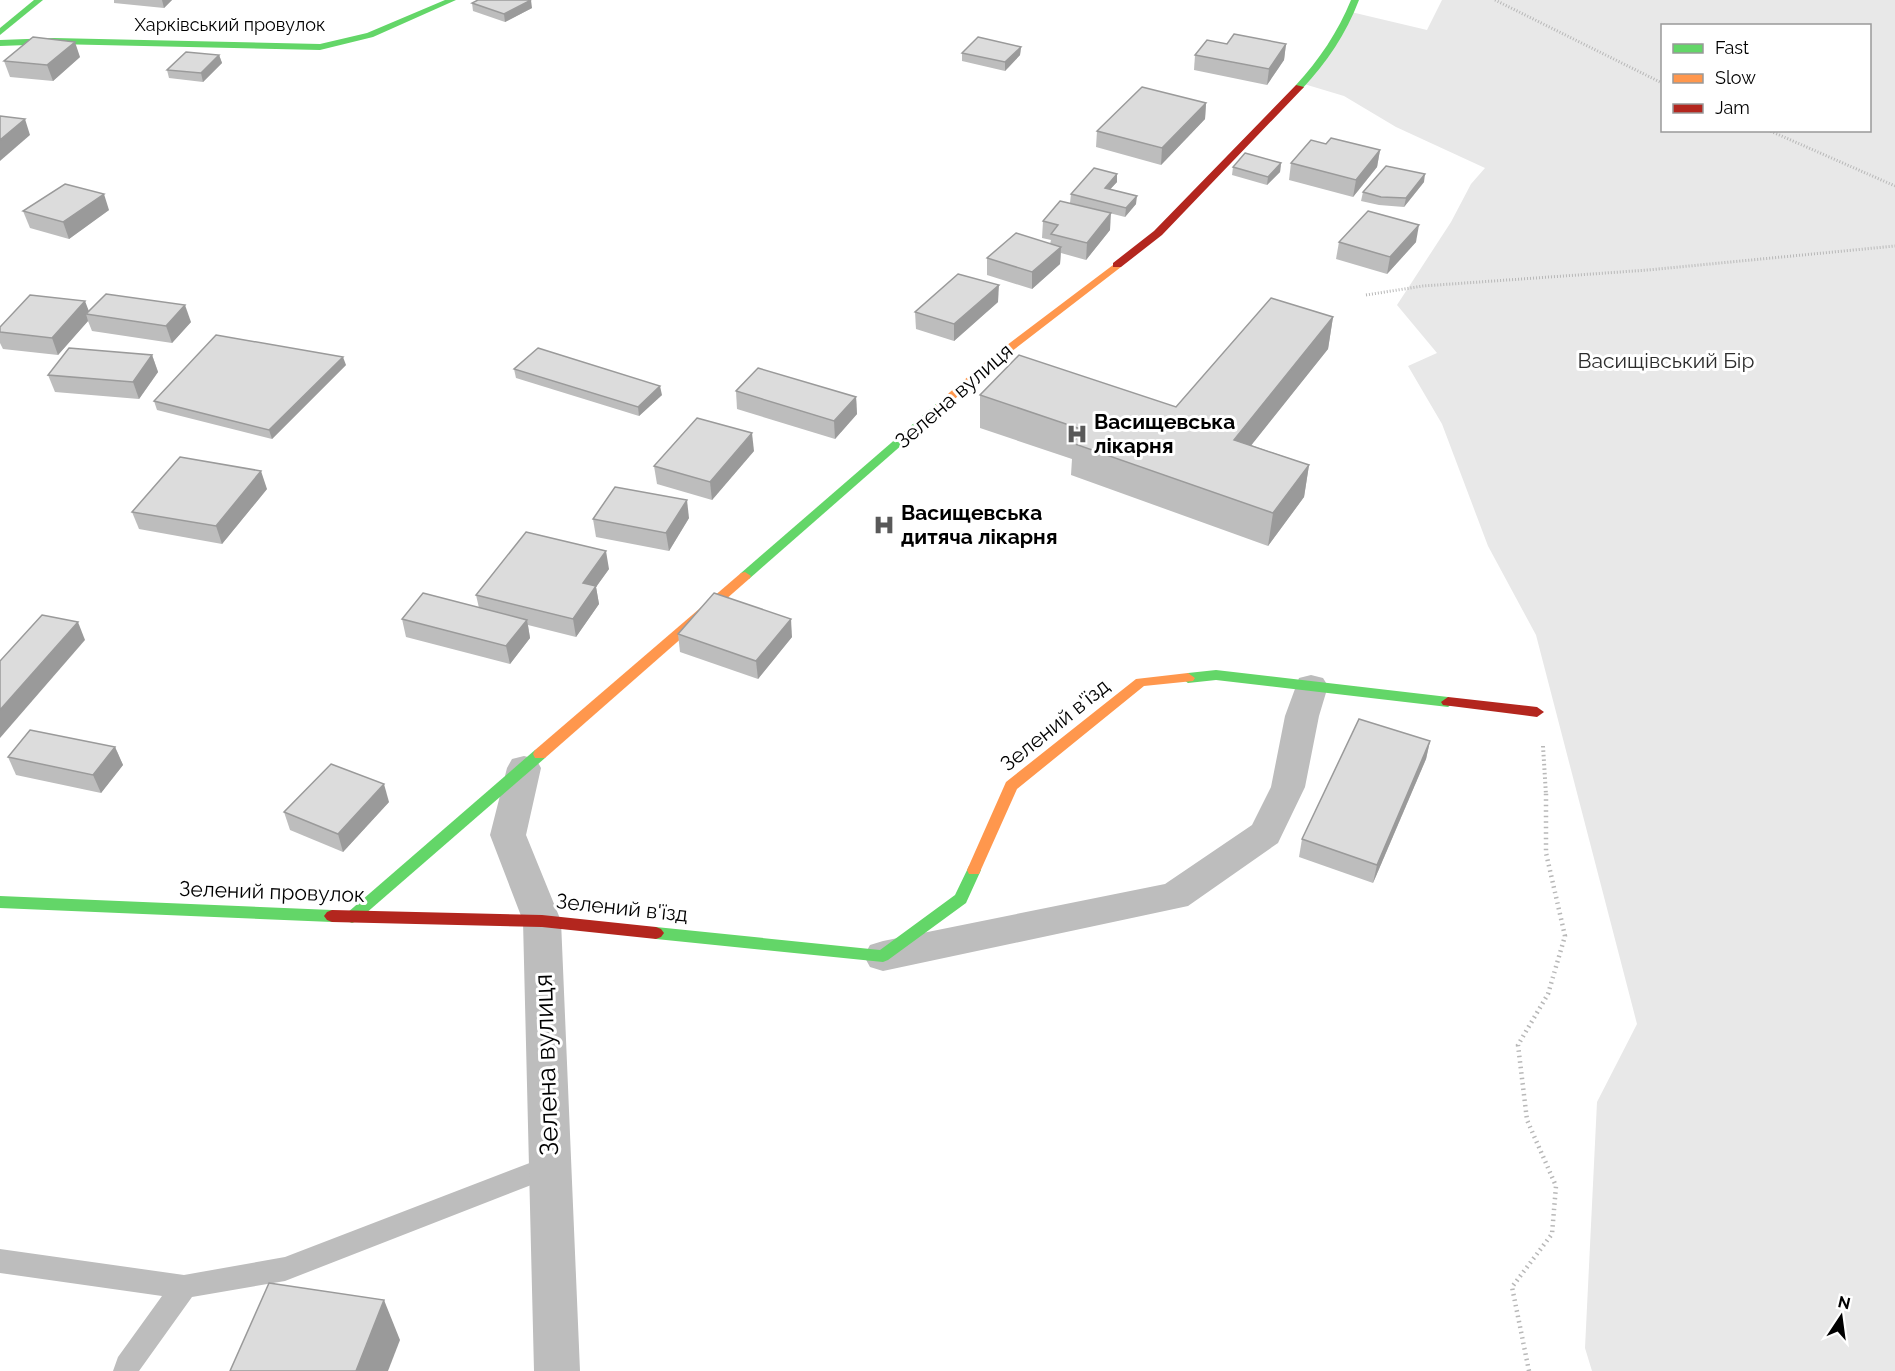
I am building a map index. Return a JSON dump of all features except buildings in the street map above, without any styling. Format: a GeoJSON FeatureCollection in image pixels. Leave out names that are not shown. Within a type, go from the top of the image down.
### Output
{"type":"FeatureCollection","features":[{"type":"Feature","properties":{"kind":"street"},"geometry":{"type":"LineString","coordinates":[[0,32],[39,0]]}},
{"type":"Feature","properties":{"kind":"street","name":"Харківський провулок"},"geometry":{"type":"LineString","coordinates":[[0,43],[54,41],[320,46],[370,35],[452,0]]}},
{"type":"Feature","properties":{"kind":"street","name":"Зелена вулиця"},"geometry":{"type":"LineString","coordinates":[[352,917],[994,360],[1158,233],[1318,67],[1351,12],[1355,0]]}},
{"type":"Feature","properties":{"kind":"street","name":"Зелений в'їзд"},"geometry":{"type":"LineString","coordinates":[[542,921],[883,956],[961,899],[1011,786],[1141,682],[1216,675],[1537,711]]}},
{"type":"Feature","properties":{"kind":"street"},"geometry":{"type":"LineString","coordinates":[[883,956],[1175,896],[1265,834],[1288,787],[1302,716],[1311,686]]}},
{"type":"Feature","properties":{"kind":"street","name":"Зелена вулиця"},"geometry":{"type":"LineString","coordinates":[[524,768],[508,835],[542,921],[548,1167],[557,1371]]}},
{"type":"Feature","properties":{"kind":"street","name":"Зелений провулок"},"geometry":{"type":"LineString","coordinates":[[0,902],[352,917],[542,921]]}},
{"type":"Feature","properties":{"kind":"lane"},"geometry":{"type":"LineString","coordinates":[[0,1261],[184,1287],[285,1269],[548,1167]]}},
{"type":"Feature","properties":{"kind":"lane"},"geometry":{"type":"LineString","coordinates":[[126,1371],[184,1287]]}},
{"type":"Feature","properties":{"kind":"path"},"geometry":{"type":"LineString","coordinates":[[1495,0],[1661,83]]}},
{"type":"Feature","properties":{"kind":"path"},"geometry":{"type":"LineString","coordinates":[[1773,132],[1895,186]]}},
{"type":"Feature","properties":{"kind":"path"},"geometry":{"type":"LineString","coordinates":[[1366,295],[1424,286],[1648,270],[1895,246]]}},
{"type":"Feature","properties":{"kind":"path"},"geometry":{"type":"LineString","coordinates":[[1529,1371],[1512,1287],[1552,1234],[1556,1186],[1527,1120],[1518,1046],[1548,994],[1565,936],[1546,853],[1543,739],[1537,711]]}},
{"type":"Feature","properties":{"kind":"green space","name":"Васищівський Бір"},"geometry":{"type":"Polygon","coordinates":[[[1442,0],[1895,0],[1895,1371],[1592,1371],[1585,1348],[1597,1102],[1637,1024],[1536,635],[1488,546],[1442,424],[1408,366],[1437,353],[1397,305],[1451,222],[1471,184],[1485,168],[1396,127],[1344,96],[1304,84],[1351,12],[1427,30],[1442,0]]]}},
{"type":"Feature","properties":{"kind":"traffic: fast"},"geometry":{"type":"LineString","coordinates":[[0,32],[39,0]]}},
{"type":"Feature","properties":{"kind":"traffic: fast"},"geometry":{"type":"LineString","coordinates":[[0,43],[54,41],[320,47],[370,35],[452,0]]}},
{"type":"Feature","properties":{"kind":"traffic: fast"},"geometry":{"type":"LineString","coordinates":[[1299,87],[1332,46],[1355,0]]}},
{"type":"Feature","properties":{"kind":"traffic: fast"},"geometry":{"type":"LineString","coordinates":[[745,576],[940,406]]}},
{"type":"Feature","properties":{"kind":"traffic: fast"},"geometry":{"type":"LineString","coordinates":[[1188,678],[1216,675],[1448,702]]}},
{"type":"Feature","properties":{"kind":"traffic: fast"},"geometry":{"type":"LineString","coordinates":[[352,917],[540,754]]}},
{"type":"Feature","properties":{"kind":"traffic: fast"},"geometry":{"type":"LineString","coordinates":[[656,933],[883,956],[961,899],[974,870]]}},
{"type":"Feature","properties":{"kind":"traffic: fast"},"geometry":{"type":"LineString","coordinates":[[0,902],[332,916]]}},
{"type":"Feature","properties":{"kind":"traffic: slow"},"geometry":{"type":"LineString","coordinates":[[940,406],[994,360],[1117,265]]}},
{"type":"Feature","properties":{"kind":"traffic: slow"},"geometry":{"type":"LineString","coordinates":[[540,754],[745,576]]}},
{"type":"Feature","properties":{"kind":"traffic: slow"},"geometry":{"type":"LineString","coordinates":[[974,870],[1011,786],[1141,682],[1188,678]]}},
{"type":"Feature","properties":{"kind":"traffic: jam"},"geometry":{"type":"LineString","coordinates":[[1117,265],[1158,233],[1299,87]]}},
{"type":"Feature","properties":{"kind":"traffic: jam"},"geometry":{"type":"LineString","coordinates":[[1448,702],[1537,712]]}},
{"type":"Feature","properties":{"kind":"traffic: jam"},"geometry":{"type":"LineString","coordinates":[[332,916],[542,921],[656,933]]}},
{"type":"Feature","properties":{"kind":"place","name":"Васищевська лікарня"},"geometry":{"type":"Point","coordinates":[1077,434]}},
{"type":"Feature","properties":{"kind":"place","name":"Васищевська дитяча лікарня"},"geometry":{"type":"Point","coordinates":[884,525]}}]}
